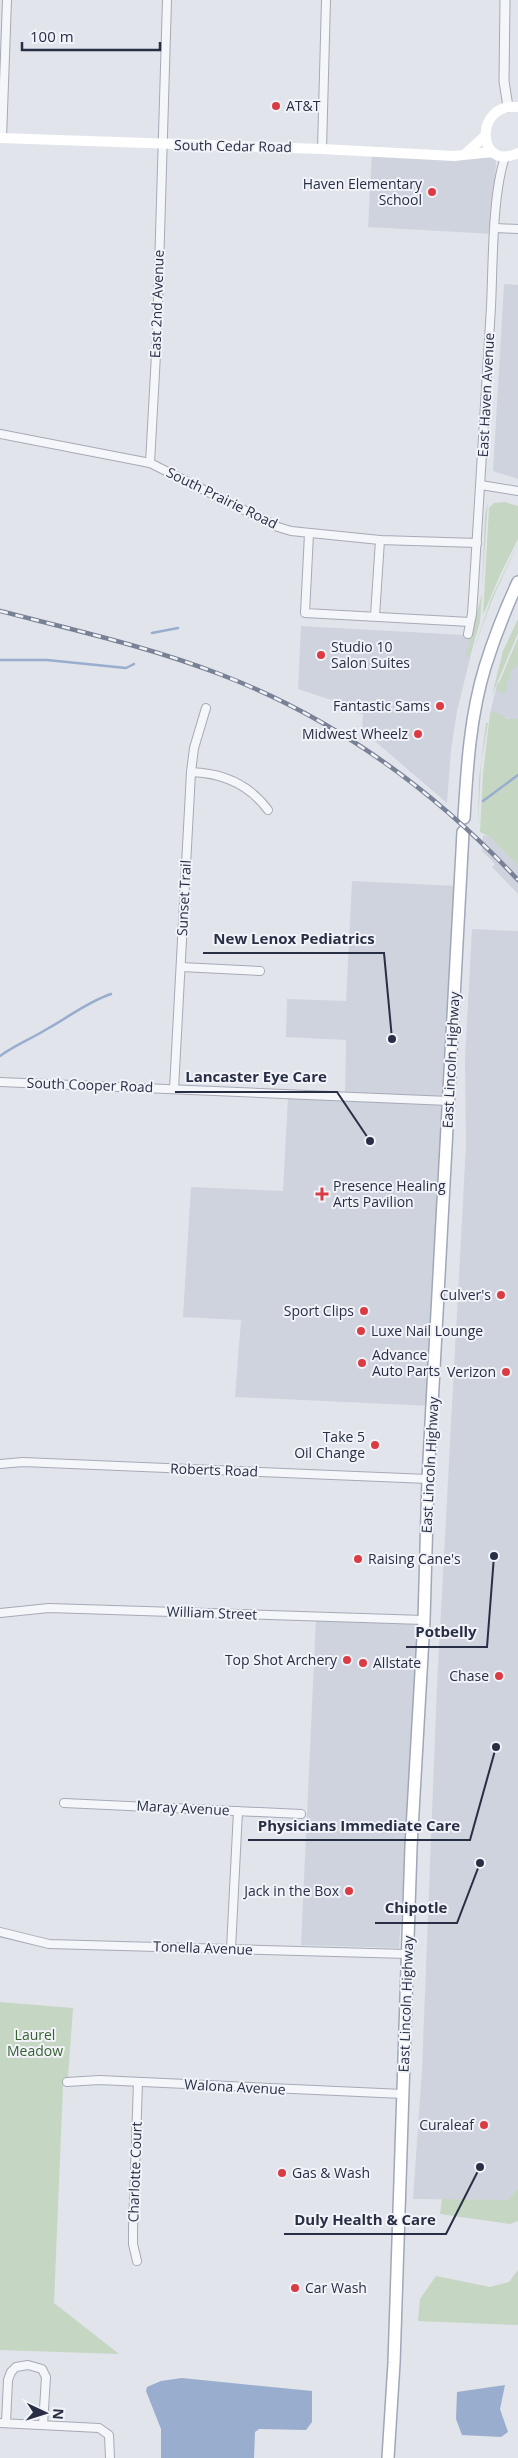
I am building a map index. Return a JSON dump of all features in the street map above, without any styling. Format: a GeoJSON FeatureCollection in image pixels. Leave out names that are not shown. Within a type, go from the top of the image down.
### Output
{"type":"FeatureCollection","features":[{"type":"Feature","properties":{"kind":"main road"},"geometry":{"type":"LineString","coordinates":[[513,107],[491,117],[485,136],[486,143],[492,152],[506,156],[518,154]]}},
{"type":"Feature","properties":{"kind":"main road"},"geometry":{"type":"LineString","coordinates":[[465,154],[485,136]]}},
{"type":"Feature","properties":{"kind":"main road","name":"South Cedar Road"},"geometry":{"type":"LineString","coordinates":[[1,138],[465,154],[492,152]]}},
{"type":"Feature","properties":{"kind":"main road"},"geometry":{"type":"LineString","coordinates":[[464,818],[470,740],[482,678],[501,620],[518,582]]}},
{"type":"Feature","properties":{"kind":"main road","name":"East Lincoln Highway"},"geometry":{"type":"LineString","coordinates":[[388,2458],[395,2335],[408,1954],[424,1620],[428,1479],[463,832]]}},
{"type":"Feature","properties":{"kind":"street"},"geometry":{"type":"LineString","coordinates":[[1,138],[7,0]]}},
{"type":"Feature","properties":{"kind":"street","name":"East 2nd Avenue"},"geometry":{"type":"LineString","coordinates":[[150,463],[167,0]]}},
{"type":"Feature","properties":{"kind":"street"},"geometry":{"type":"LineString","coordinates":[[322,149],[326,0]]}},
{"type":"Feature","properties":{"kind":"street"},"geometry":{"type":"LineString","coordinates":[[505,0],[504,81],[513,107]]}},
{"type":"Feature","properties":{"kind":"street","name":"East Haven Avenue"},"geometry":{"type":"LineString","coordinates":[[468,634],[477,543],[500,176],[506,156]]}},
{"type":"Feature","properties":{"kind":"street"},"geometry":{"type":"LineString","coordinates":[[496,228],[518,229]]}},
{"type":"Feature","properties":{"kind":"street","name":"South Prairie Road"},"geometry":{"type":"LineString","coordinates":[[0,434],[150,463],[278,527],[309,534],[380,540],[477,543]]}},
{"type":"Feature","properties":{"kind":"street"},"geometry":{"type":"LineString","coordinates":[[481,485],[518,491]]}},
{"type":"Feature","properties":{"kind":"street"},"geometry":{"type":"LineString","coordinates":[[309,534],[304,613],[470,622]]}},
{"type":"Feature","properties":{"kind":"street"},"geometry":{"type":"LineString","coordinates":[[375,616],[380,540]]}},
{"type":"Feature","properties":{"kind":"street","name":"Sunset Trail"},"geometry":{"type":"LineString","coordinates":[[174,1089],[191,772],[194,748],[206,708]]}},
{"type":"Feature","properties":{"kind":"street"},"geometry":{"type":"LineString","coordinates":[[191,772],[211,773],[232,779],[258,796],[268,810]]}},
{"type":"Feature","properties":{"kind":"street"},"geometry":{"type":"LineString","coordinates":[[181,967],[260,972]]}},
{"type":"Feature","properties":{"kind":"street","name":"South Cooper Road"},"geometry":{"type":"LineString","coordinates":[[0,1082],[449,1101]]}},
{"type":"Feature","properties":{"kind":"street","name":"Roberts Road"},"geometry":{"type":"LineString","coordinates":[[0,1464],[23,1462],[428,1479]]}},
{"type":"Feature","properties":{"kind":"street","name":"William Street"},"geometry":{"type":"LineString","coordinates":[[0,1613],[48,1608],[424,1620]]}},
{"type":"Feature","properties":{"kind":"street","name":"Maray Avenue"},"geometry":{"type":"LineString","coordinates":[[64,1802],[302,1814]]}},
{"type":"Feature","properties":{"kind":"street"},"geometry":{"type":"LineString","coordinates":[[231,1949],[238,1811]]}},
{"type":"Feature","properties":{"kind":"street","name":"Tonella Avenue"},"geometry":{"type":"LineString","coordinates":[[0,1932],[49,1944],[408,1954]]}},
{"type":"Feature","properties":{"kind":"street","name":"Walona Avenue"},"geometry":{"type":"LineString","coordinates":[[67,2082],[138,2082],[403,2094]]}},
{"type":"Feature","properties":{"kind":"street","name":"Charlotte Court"},"geometry":{"type":"LineString","coordinates":[[137,2261],[133,2229],[138,2082]]}},
{"type":"Feature","properties":{"kind":"street"},"geometry":{"type":"LineString","coordinates":[[43,2425],[44,2371],[39,2367],[28,2365],[16,2367],[10,2375],[3,2423],[102,2429],[110,2438],[110,2458]]}},
{"type":"Feature","properties":{"kind":"shaded area","name":"Haven Elementary School"},"geometry":{"type":"Polygon","coordinates":[[[372,153],[496,158],[493,234],[368,227],[372,153]]]}},
{"type":"Feature","properties":{"kind":"shaded area"},"geometry":{"type":"Polygon","coordinates":[[[504,284],[518,285],[518,479],[493,471],[504,284]]]}},
{"type":"Feature","properties":{"kind":"shaded area"},"geometry":{"type":"Polygon","coordinates":[[[301,626],[464,635],[475,638],[457,711],[451,750],[447,803],[362,730],[363,714],[333,709],[334,701],[298,689],[301,626]]]}},
{"type":"Feature","properties":{"kind":"shaded area"},"geometry":{"type":"Polygon","coordinates":[[[511,654],[518,654],[518,721],[490,714],[497,684],[502,679],[511,654]]]}},
{"type":"Feature","properties":{"kind":"shaded area"},"geometry":{"type":"Polygon","coordinates":[[[483,835],[490,837],[518,866],[518,894],[492,867],[495,864],[482,851],[483,835]]]}},
{"type":"Feature","properties":{"kind":"shaded area"},"geometry":{"type":"Polygon","coordinates":[[[352,881],[458,886],[431,1406],[235,1397],[241,1320],[183,1317],[191,1187],[283,1191],[288,1096],[345,1093],[346,1040],[286,1037],[287,999],[346,1001],[352,881]]]}},
{"type":"Feature","properties":{"kind":"shaded area"},"geometry":{"type":"Polygon","coordinates":[[[472,929],[518,931],[518,2188],[508,2200],[413,2199],[422,2069],[437,1685],[466,1145],[465,1058],[472,929]]]}},
{"type":"Feature","properties":{"kind":"shaded area"},"geometry":{"type":"Polygon","coordinates":[[[316,1618],[420,1622],[399,1948],[301,1945],[316,1618]]]}},
{"type":"Feature","properties":{"kind":"green space"},"geometry":{"type":"Polygon","coordinates":[[[505,502],[518,506],[518,539],[483,615],[489,508],[494,503],[505,502]]]}},
{"type":"Feature","properties":{"kind":"green space"},"geometry":{"type":"Polygon","coordinates":[[[488,503],[487,514],[482,591],[485,515],[488,503]]]}},
{"type":"Feature","properties":{"kind":"green space"},"geometry":{"type":"Polygon","coordinates":[[[518,543],[492,600],[473,652],[491,599],[518,543]]]}},
{"type":"Feature","properties":{"kind":"green space"},"geometry":{"type":"Polygon","coordinates":[[[482,593],[480,622],[470,655],[466,656],[482,593]]]}},
{"type":"Feature","properties":{"kind":"green space"},"geometry":{"type":"Polygon","coordinates":[[[518,619],[518,633],[492,695],[503,651],[518,619]]]}},
{"type":"Feature","properties":{"kind":"green space"},"geometry":{"type":"Polygon","coordinates":[[[518,638],[518,665],[511,670],[505,693],[496,690],[518,638]]]}},
{"type":"Feature","properties":{"kind":"green space"},"geometry":{"type":"Polygon","coordinates":[[[494,712],[508,719],[518,719],[518,866],[490,837],[480,832],[483,774],[490,713],[494,712]]]}},
{"type":"Feature","properties":{"kind":"green space"},"geometry":{"type":"Polygon","coordinates":[[[486,723],[488,723],[481,764],[478,830],[479,779],[486,723]]]}},
{"type":"Feature","properties":{"kind":"green space","name":"Laurel Meadow"},"geometry":{"type":"Polygon","coordinates":[[[0,2002],[73,2008],[68,2077],[63,2086],[54,2303],[119,2354],[0,2350],[0,2002]]]}},
{"type":"Feature","properties":{"kind":"green space"},"geometry":{"type":"Polygon","coordinates":[[[518,2188],[518,2221],[510,2224],[440,2214],[442,2199],[508,2200],[518,2188]]]}},
{"type":"Feature","properties":{"kind":"green space"},"geometry":{"type":"Polygon","coordinates":[[[518,2270],[518,2325],[418,2321],[420,2299],[436,2276],[490,2287],[509,2282],[518,2270]]]}},
{"type":"Feature","properties":{"kind":"water"},"geometry":{"type":"Polygon","coordinates":[[[182,2378],[312,2391],[312,2422],[306,2430],[259,2429],[255,2432],[254,2458],[161,2458],[161,2429],[146,2391],[147,2387],[161,2381],[182,2378]]]}},
{"type":"Feature","properties":{"kind":"water"},"geometry":{"type":"Polygon","coordinates":[[[505,2385],[500,2409],[508,2432],[501,2437],[462,2435],[456,2419],[457,2392],[505,2385]]]}},
{"type":"Feature","properties":{"kind":"waterway"},"geometry":{"type":"LineString","coordinates":[[152,633],[178,628]]}},
{"type":"Feature","properties":{"kind":"waterway"},"geometry":{"type":"LineString","coordinates":[[0,660],[47,660],[126,668],[134,664]]}},
{"type":"Feature","properties":{"kind":"waterway"},"geometry":{"type":"LineString","coordinates":[[483,801],[518,775]]}},
{"type":"Feature","properties":{"kind":"waterway"},"geometry":{"type":"LineString","coordinates":[[0,1056],[86,1005],[111,994]]}},
{"type":"Feature","properties":{"kind":"railway"},"geometry":{"type":"LineString","coordinates":[[0,611],[112,640],[195,665],[264,693],[305,713],[382,761],[418,788],[486,847],[518,880]]}},
{"type":"Feature","properties":{"kind":"place","name":"AT&T"},"geometry":{"type":"Point","coordinates":[276,106]}},
{"type":"Feature","properties":{"kind":"place","name":"Haven Elementary School"},"geometry":{"type":"Point","coordinates":[432,192]}},
{"type":"Feature","properties":{"kind":"place","name":"Studio 10 Salon Suites"},"geometry":{"type":"Point","coordinates":[321,655]}},
{"type":"Feature","properties":{"kind":"place","name":"Fantastic Sams"},"geometry":{"type":"Point","coordinates":[440,706]}},
{"type":"Feature","properties":{"kind":"place","name":"Midwest Wheelz"},"geometry":{"type":"Point","coordinates":[418,734]}},
{"type":"Feature","properties":{"kind":"place","name":"New Lenox Pediatrics"},"geometry":{"type":"Point","coordinates":[392,1039]}},
{"type":"Feature","properties":{"kind":"place","name":"Lancaster Eye Care"},"geometry":{"type":"Point","coordinates":[370,1141]}},
{"type":"Feature","properties":{"kind":"place","name":"Presence Healing Arts Pavilion"},"geometry":{"type":"Point","coordinates":[322,1194]}},
{"type":"Feature","properties":{"kind":"place","name":"Culver's"},"geometry":{"type":"Point","coordinates":[501,1295]}},
{"type":"Feature","properties":{"kind":"place","name":"Sport Clips"},"geometry":{"type":"Point","coordinates":[364,1311]}},
{"type":"Feature","properties":{"kind":"place","name":"Luxe Nail Lounge"},"geometry":{"type":"Point","coordinates":[361,1331]}},
{"type":"Feature","properties":{"kind":"place","name":"Advance Auto Parts"},"geometry":{"type":"Point","coordinates":[362,1363]}},
{"type":"Feature","properties":{"kind":"place","name":"Verizon"},"geometry":{"type":"Point","coordinates":[506,1372]}},
{"type":"Feature","properties":{"kind":"place","name":"Take 5 Oil Change"},"geometry":{"type":"Point","coordinates":[375,1445]}},
{"type":"Feature","properties":{"kind":"place","name":"Potbelly"},"geometry":{"type":"Point","coordinates":[494,1556]}},
{"type":"Feature","properties":{"kind":"place","name":"Raising Cane's"},"geometry":{"type":"Point","coordinates":[358,1559]}},
{"type":"Feature","properties":{"kind":"place","name":"Top Shot Archery"},"geometry":{"type":"Point","coordinates":[347,1660]}},
{"type":"Feature","properties":{"kind":"place","name":"Allstate"},"geometry":{"type":"Point","coordinates":[363,1663]}},
{"type":"Feature","properties":{"kind":"place","name":"Chase"},"geometry":{"type":"Point","coordinates":[499,1676]}},
{"type":"Feature","properties":{"kind":"place","name":"Physicians Immediate Care"},"geometry":{"type":"Point","coordinates":[496,1747]}},
{"type":"Feature","properties":{"kind":"place","name":"Chipotle"},"geometry":{"type":"Point","coordinates":[480,1863]}},
{"type":"Feature","properties":{"kind":"place","name":"Jack in the Box"},"geometry":{"type":"Point","coordinates":[349,1891]}},
{"type":"Feature","properties":{"kind":"place","name":"Curaleaf"},"geometry":{"type":"Point","coordinates":[484,2125]}},
{"type":"Feature","properties":{"kind":"place","name":"Duly Health & Care"},"geometry":{"type":"Point","coordinates":[480,2167]}},
{"type":"Feature","properties":{"kind":"place","name":"Gas & Wash"},"geometry":{"type":"Point","coordinates":[282,2173]}},
{"type":"Feature","properties":{"kind":"place","name":"Car Wash"},"geometry":{"type":"Point","coordinates":[295,2288]}}]}
